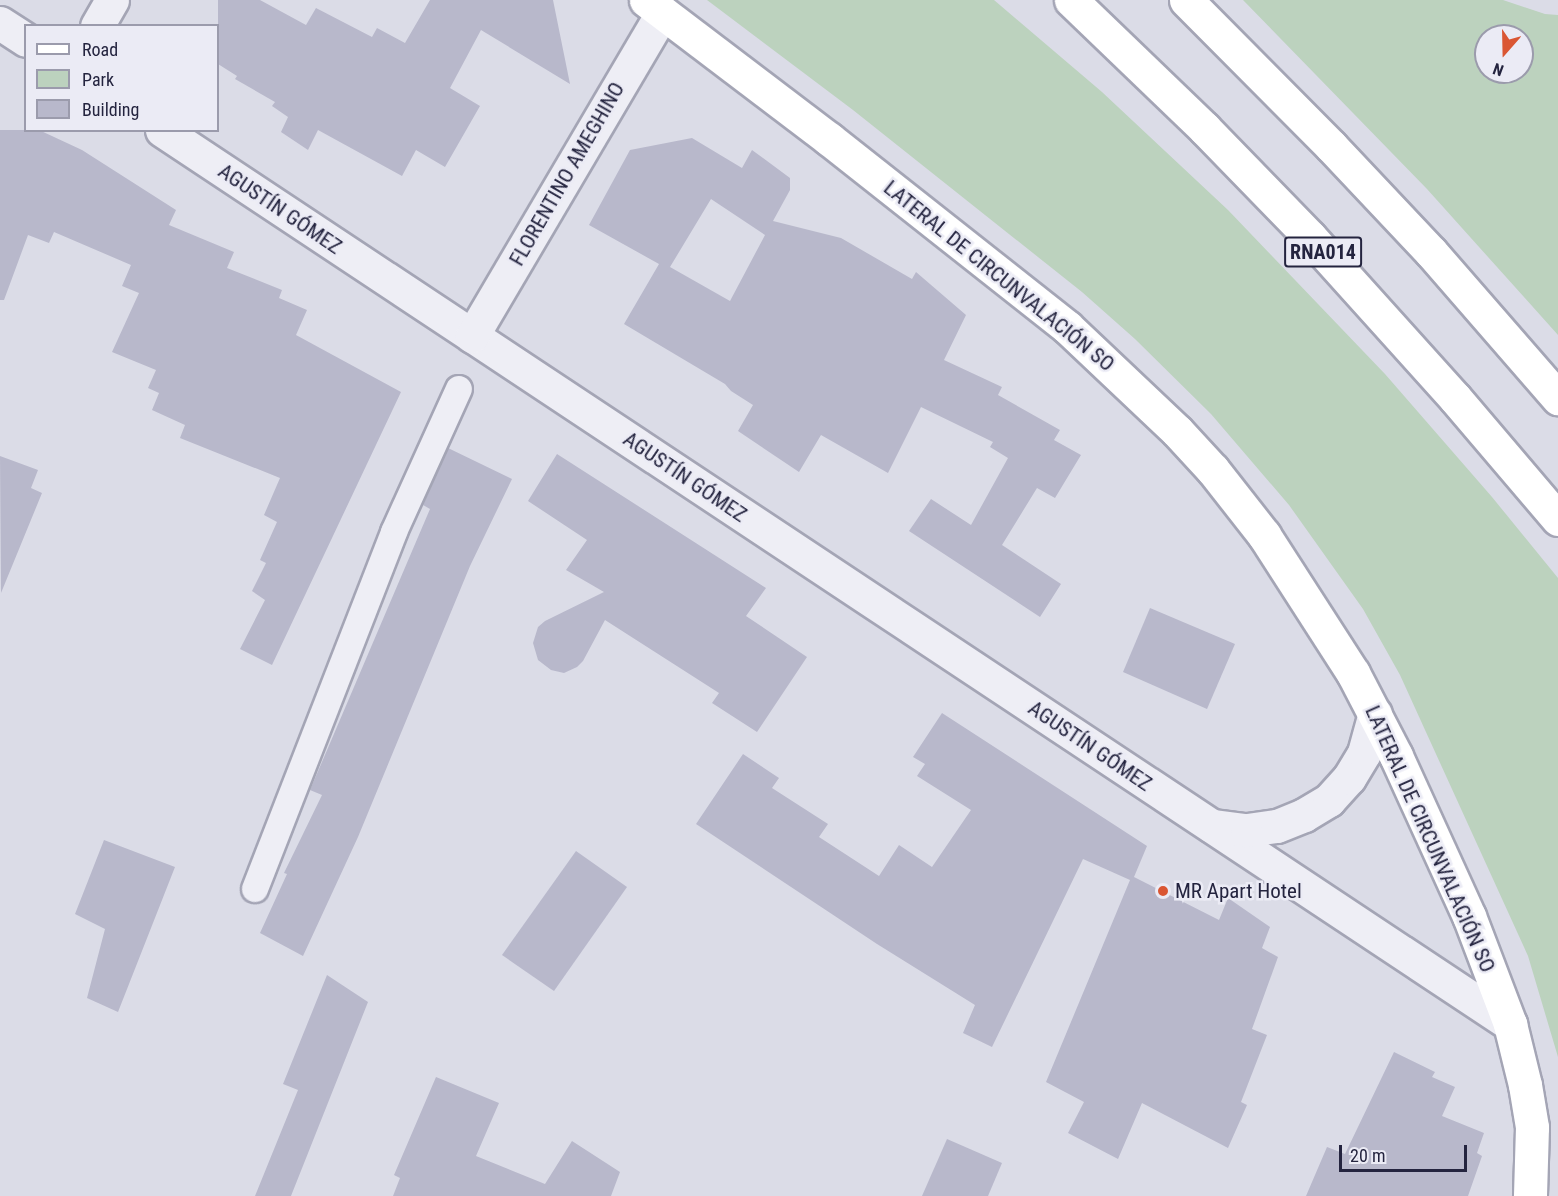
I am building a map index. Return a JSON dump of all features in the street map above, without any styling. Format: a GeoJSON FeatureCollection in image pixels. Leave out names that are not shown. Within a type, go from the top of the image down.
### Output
{"type":"FeatureCollection","features":[{"type":"Feature","properties":{"kind":"main road"},"geometry":{"type":"LineString","coordinates":[[1052,0],[1142,66]]}},
{"type":"Feature","properties":{"kind":"main road","name":"RNA014"},"geometry":{"type":"LineString","coordinates":[[1071,0],[1142,66],[1310,237],[1455,398],[1558,519]]}},
{"type":"Feature","properties":{"kind":"main road"},"geometry":{"type":"LineString","coordinates":[[1186,0],[1286,100],[1423,244],[1558,398]]}},
{"type":"Feature","properties":{"kind":"main road","name":"LATERAL DE CIRCUNVALACIÓN SO"},"geometry":{"type":"LineString","coordinates":[[654,6],[999,271],[1067,327],[1125,378],[1213,470],[1264,535],[1323,622],[1375,713],[1469,916],[1510,1024],[1525,1085],[1532,1126],[1530,1196]]}},
{"type":"Feature","properties":{"kind":"street"},"geometry":{"type":"LineString","coordinates":[[98,24],[112,0]]}},
{"type":"Feature","properties":{"kind":"street","name":"FLORENTINO AMEGHINO"},"geometry":{"type":"LineString","coordinates":[[471,336],[654,6]]}},
{"type":"Feature","properties":{"kind":"street"},"geometry":{"type":"LineString","coordinates":[[0,23],[24,39]]}},
{"type":"Feature","properties":{"kind":"street","name":"AGUSTÍN GÓMEZ"},"geometry":{"type":"LineString","coordinates":[[165,132],[1510,1024]]}},
{"type":"Feature","properties":{"kind":"street","name":"AGUSTÍN GÓMEZ"},"geometry":{"type":"LineString","coordinates":[[1208,824],[1247,830],[1277,826],[1304,815],[1329,800],[1349,778],[1364,753],[1375,713]]}},
{"type":"Feature","properties":{"kind":"lane"},"geometry":{"type":"LineString","coordinates":[[255,889],[394,532],[459,389]]}},
{"type":"Feature","properties":{"kind":"green space"},"geometry":{"type":"Polygon","coordinates":[[[707,0],[994,0],[1102,92],[1228,210],[1385,374],[1492,497],[1558,578],[1558,1057],[1528,956],[1400,675],[1363,609],[1289,505],[1211,414],[1135,339],[1082,292],[853,110],[707,0]]]}},
{"type":"Feature","properties":{"kind":"green space"},"geometry":{"type":"Polygon","coordinates":[[[1243,0],[1503,0],[1545,14],[1558,15],[1558,335],[1427,189],[1243,0]]]}},
{"type":"Feature","properties":{"kind":"building"},"geometry":{"type":"Polygon","coordinates":[[[218,0],[260,0],[306,25],[316,8],[372,37],[377,28],[405,43],[430,0],[553,0],[570,84],[481,30],[450,88],[480,106],[445,167],[416,150],[402,176],[318,130],[308,150],[281,132],[288,117],[272,106],[275,102],[235,79],[237,76],[219,65],[218,0]]]}},
{"type":"Feature","properties":{"kind":"building"},"geometry":{"type":"Polygon","coordinates":[[[0,130],[43,132],[82,150],[176,210],[169,225],[234,252],[227,268],[282,290],[279,298],[307,310],[296,335],[401,392],[272,665],[240,649],[265,600],[252,591],[266,563],[260,560],[277,522],[264,515],[280,478],[180,438],[185,425],[152,410],[159,393],[148,388],[156,370],[112,352],[139,293],[122,286],[131,265],[54,232],[49,243],[28,235],[4,300],[0,300],[0,130]]]}},
{"type":"Feature","properties":{"kind":"building"},"geometry":{"type":"Polygon","coordinates":[[[692,138],[742,168],[752,150],[790,178],[790,190],[773,221],[841,238],[912,279],[916,272],[966,315],[944,360],[1002,387],[998,395],[1060,430],[1054,440],[1081,455],[1055,498],[1037,488],[1002,545],[1061,584],[1040,617],[909,531],[931,499],[971,525],[1008,458],[990,447],[993,442],[921,407],[888,473],[821,435],[799,472],[738,431],[753,405],[731,391],[725,384],[624,324],[659,264],[589,225],[630,150],[692,138]],[[711,199],[670,267],[730,301],[765,235],[711,199]]]}},
{"type":"Feature","properties":{"kind":"building"},"geometry":{"type":"Polygon","coordinates":[[[448,448],[512,479],[470,566],[358,837],[303,956],[260,933],[287,874],[284,873],[322,795],[310,790],[430,509],[423,505],[448,448]]]}},
{"type":"Feature","properties":{"kind":"building"},"geometry":{"type":"Polygon","coordinates":[[[557,454],[766,588],[746,616],[807,657],[757,732],[712,703],[719,693],[605,620],[583,661],[577,667],[564,673],[551,670],[538,660],[533,643],[538,627],[545,621],[604,592],[566,570],[587,540],[528,501],[557,454]]]}},
{"type":"Feature","properties":{"kind":"building"},"geometry":{"type":"Polygon","coordinates":[[[0,456],[38,470],[31,488],[42,493],[1,593],[0,456]]]}},
{"type":"Feature","properties":{"kind":"building"},"geometry":{"type":"Polygon","coordinates":[[[1150,608],[1235,644],[1207,709],[1123,672],[1150,608]]]}},
{"type":"Feature","properties":{"kind":"building"},"geometry":{"type":"Polygon","coordinates":[[[942,713],[1147,846],[1134,877],[1219,920],[1228,898],[1270,927],[1262,948],[1278,957],[1252,1029],[1267,1035],[1241,1102],[1247,1105],[1228,1148],[1142,1103],[1118,1159],[1068,1133],[1084,1102],[1046,1082],[1130,880],[1083,859],[992,1047],[963,1033],[975,1005],[877,944],[696,824],[743,754],[779,778],[772,788],[828,824],[819,837],[879,876],[899,845],[932,867],[971,810],[917,776],[925,764],[913,757],[942,713]]]}},
{"type":"Feature","properties":{"kind":"building"},"geometry":{"type":"Polygon","coordinates":[[[104,840],[175,867],[118,1012],[87,998],[105,929],[75,914],[104,840]]]}},
{"type":"Feature","properties":{"kind":"building"},"geometry":{"type":"Polygon","coordinates":[[[576,851],[627,887],[554,991],[502,955],[576,851]]]}},
{"type":"Feature","properties":{"kind":"building"},"geometry":{"type":"Polygon","coordinates":[[[327,975],[368,1002],[291,1196],[255,1196],[298,1090],[283,1084],[327,975]]]}},
{"type":"Feature","properties":{"kind":"building"},"geometry":{"type":"Polygon","coordinates":[[[1394,1052],[1435,1072],[1432,1077],[1455,1087],[1442,1116],[1484,1133],[1477,1153],[1482,1156],[1468,1196],[1306,1196],[1327,1147],[1345,1154],[1394,1052]]]}},
{"type":"Feature","properties":{"kind":"building"},"geometry":{"type":"Polygon","coordinates":[[[436,1077],[499,1103],[476,1156],[545,1184],[572,1141],[620,1172],[611,1196],[393,1196],[400,1178],[394,1175],[436,1077]]]}},
{"type":"Feature","properties":{"kind":"building"},"geometry":{"type":"Polygon","coordinates":[[[947,1139],[1002,1163],[988,1196],[922,1196],[947,1139]]]}},
{"type":"Feature","properties":{"kind":"place","name":"MR Apart Hotel"},"geometry":{"type":"Point","coordinates":[1163,891]}}]}
